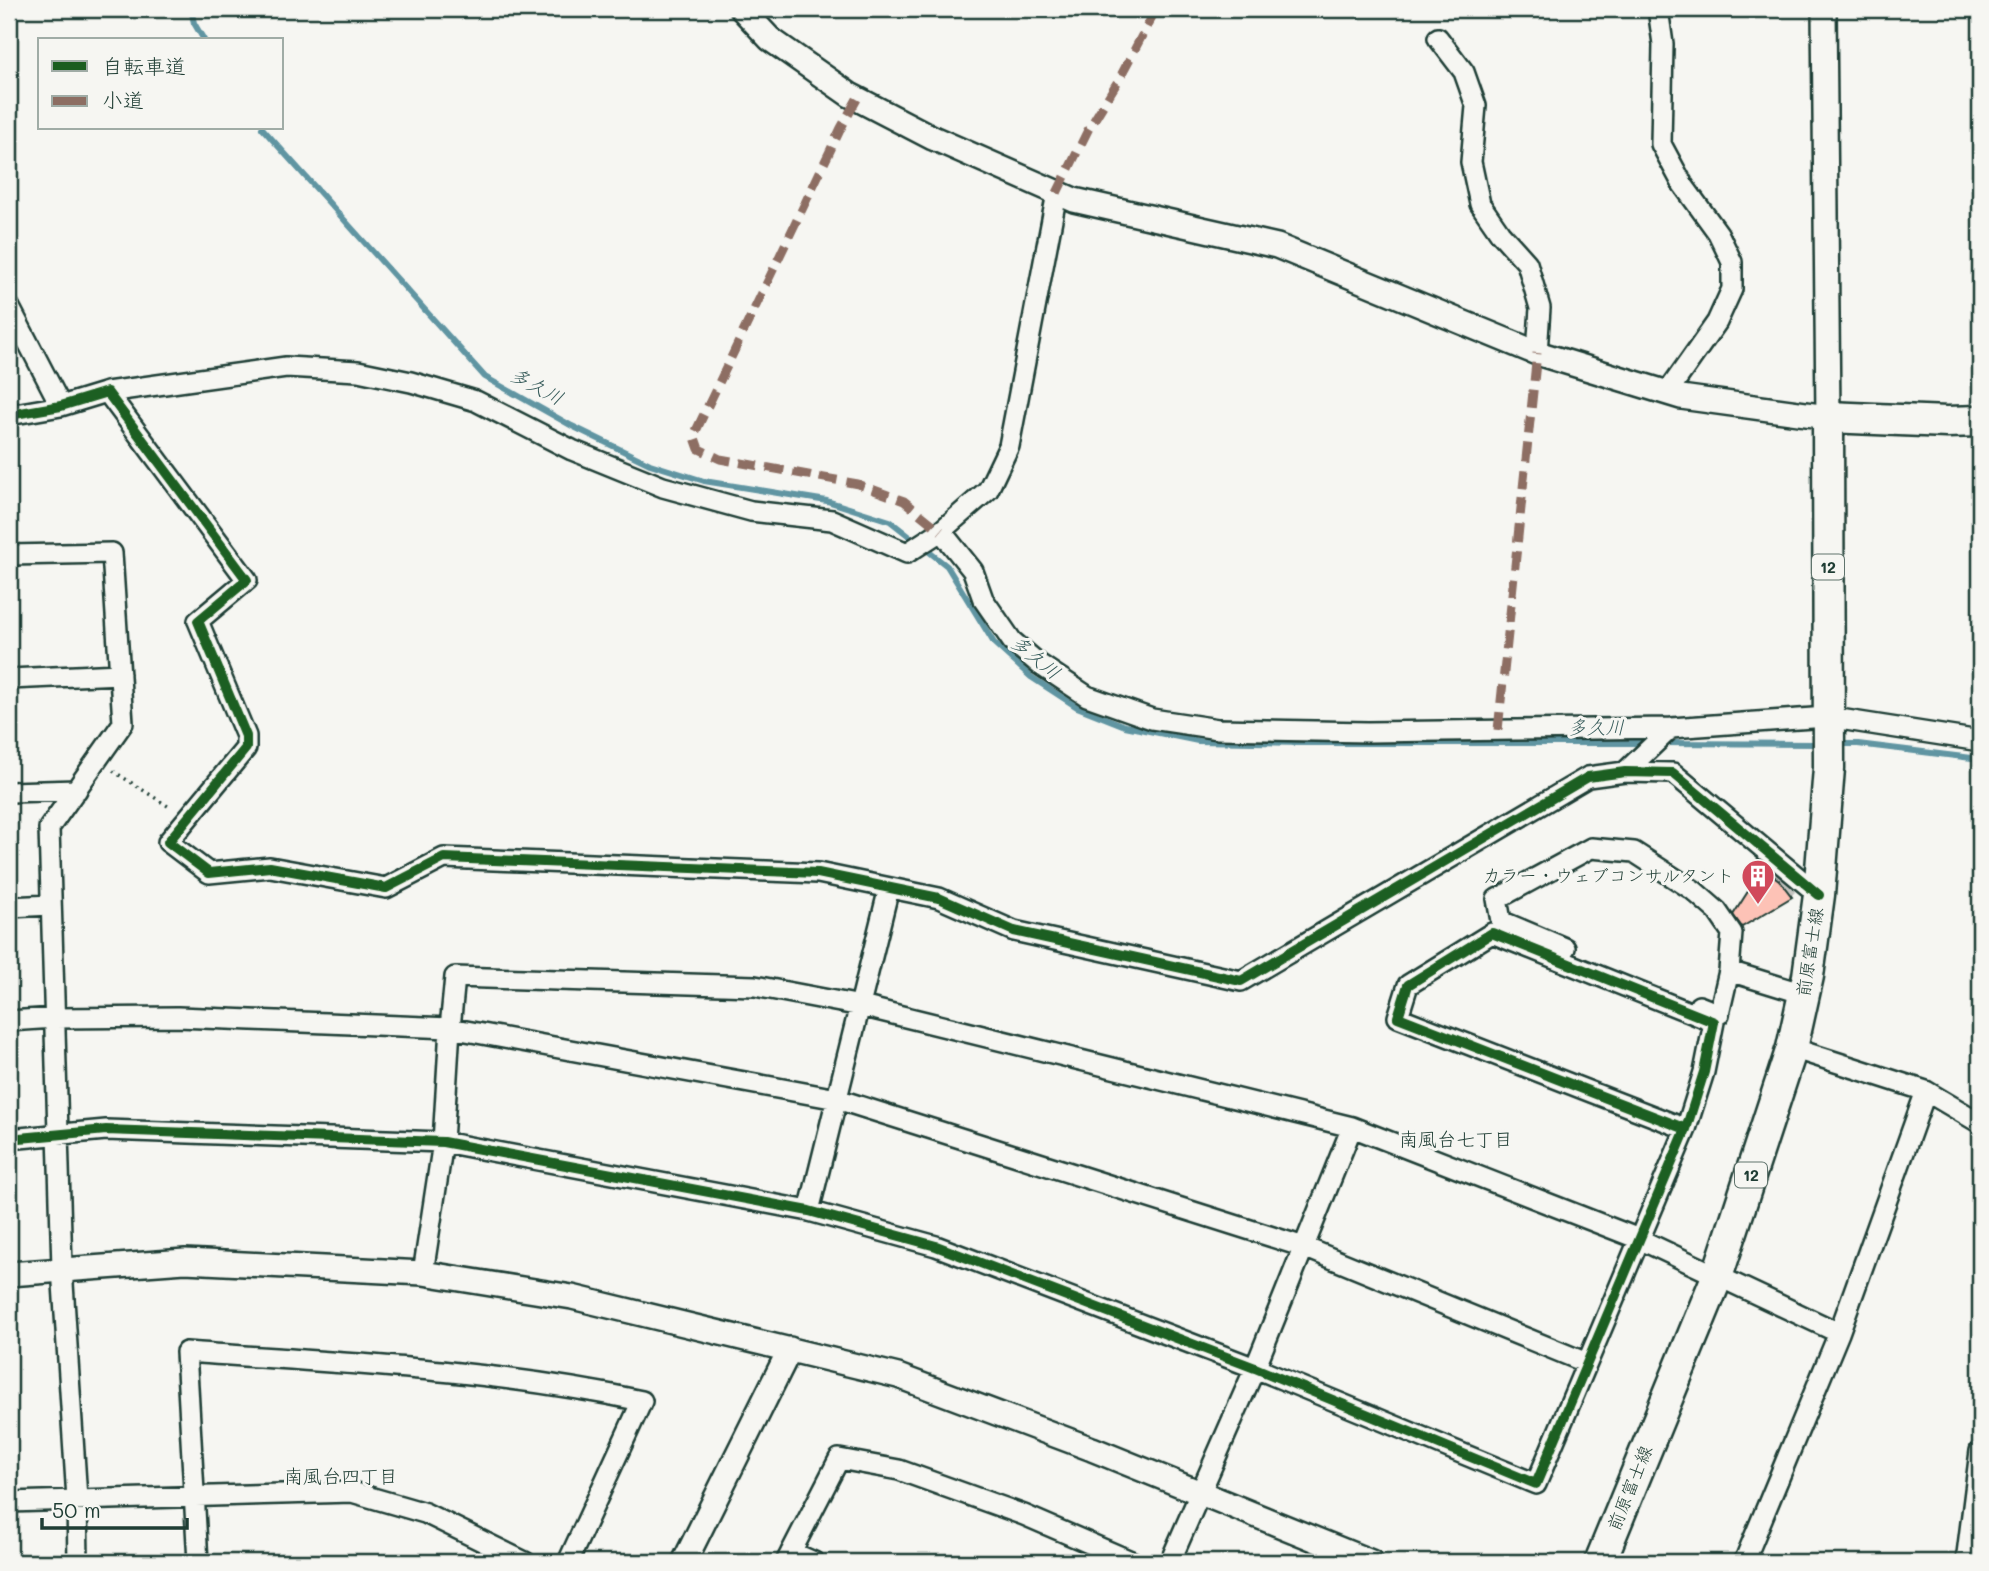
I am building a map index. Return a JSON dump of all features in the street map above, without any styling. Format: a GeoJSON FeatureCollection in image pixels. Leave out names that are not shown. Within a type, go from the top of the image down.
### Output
{"type":"FeatureCollection","features":[{"type":"Feature","properties":{"kind":"main road"},"geometry":{"type":"LineString","coordinates":[[1828,417],[1980,421]]}},
{"type":"Feature","properties":{"kind":"main road","name":"前原富士線"},"geometry":{"type":"LineString","coordinates":[[1600,1562],[1717,1277],[1792,1048],[1804,994],[1819,895],[1829,768],[1828,417]]}},
{"type":"Feature","properties":{"kind":"street"},"geometry":{"type":"LineString","coordinates":[[742,9],[770,39],[850,95],[933,138],[1074,200],[1277,246],[1537,353],[1667,393],[1828,417],[1824,9]]}},
{"type":"Feature","properties":{"kind":"street"},"geometry":{"type":"LineString","coordinates":[[1658,9],[1663,44],[1661,144],[1683,185],[1718,233],[1732,262],[1732,289],[1717,322],[1667,393]]}},
{"type":"Feature","properties":{"kind":"street"},"geometry":{"type":"LineString","coordinates":[[1438,38],[1464,72],[1476,106],[1471,162],[1480,204],[1500,233],[1527,263],[1540,308],[1537,353]]}},
{"type":"Feature","properties":{"kind":"street"},"geometry":{"type":"LineString","coordinates":[[9,415],[61,406],[107,392],[286,367],[358,371],[411,382],[476,401],[572,450],[663,487],[751,511],[832,520],[907,552],[935,536],[988,490],[1009,446],[1057,193]]}},
{"type":"Feature","properties":{"kind":"street"},"geometry":{"type":"LineString","coordinates":[[9,306],[61,406]]}},
{"type":"Feature","properties":{"kind":"street"},"geometry":{"type":"LineString","coordinates":[[107,392],[247,580],[198,621],[246,736],[246,748],[169,842],[209,873],[270,867],[386,887],[444,858],[818,873],[939,898],[1014,931],[1241,981],[1588,777],[1625,772],[1673,773],[1819,895]]}},
{"type":"Feature","properties":{"kind":"street"},"geometry":{"type":"LineString","coordinates":[[935,536],[974,571],[983,599],[1012,641],[1039,664],[1087,696],[1152,719],[1218,729],[1293,732],[1664,734],[1827,717],[1980,741]]}},
{"type":"Feature","properties":{"kind":"street"},"geometry":{"type":"LineString","coordinates":[[9,555],[112,552],[123,723],[49,828],[62,1268],[77,1499],[78,1562]]}},
{"type":"Feature","properties":{"kind":"street"},"geometry":{"type":"LineString","coordinates":[[9,679],[120,674]]}},
{"type":"Feature","properties":{"kind":"street"},"geometry":{"type":"LineString","coordinates":[[1625,772],[1664,734]]}},
{"type":"Feature","properties":{"kind":"street"},"geometry":{"type":"LineString","coordinates":[[9,792],[78,790]]}},
{"type":"Feature","properties":{"kind":"street"},"geometry":{"type":"LineString","coordinates":[[1591,848],[1634,852],[1693,890],[1717,911],[1732,933],[1729,971],[1718,1014],[1501,921],[1497,899],[1591,848]]}},
{"type":"Feature","properties":{"kind":"street"},"geometry":{"type":"LineString","coordinates":[[808,1210],[889,888]]}},
{"type":"Feature","properties":{"kind":"street"},"geometry":{"type":"LineString","coordinates":[[9,907],[51,905]]}},
{"type":"Feature","properties":{"kind":"street"},"geometry":{"type":"LineString","coordinates":[[9,1139],[106,1130],[443,1142],[808,1210],[936,1246],[1255,1368],[1536,1484],[1686,1129],[1704,1072],[1714,1022],[1492,933],[1408,985],[1398,1017],[1686,1129]]}},
{"type":"Feature","properties":{"kind":"street"},"geometry":{"type":"LineString","coordinates":[[1729,971],[1804,994]]}},
{"type":"Feature","properties":{"kind":"street"},"geometry":{"type":"LineString","coordinates":[[423,1273],[443,1142],[456,976],[755,986],[861,1006],[1352,1127],[1639,1239],[1839,1333]]}},
{"type":"Feature","properties":{"kind":"street"},"geometry":{"type":"LineString","coordinates":[[9,1021],[178,1017],[450,1028],[836,1099],[1304,1247],[1587,1363]]}},
{"type":"Feature","properties":{"kind":"street"},"geometry":{"type":"LineString","coordinates":[[1792,1048],[1926,1091],[1980,1123]]}},
{"type":"Feature","properties":{"kind":"street"},"geometry":{"type":"LineString","coordinates":[[1744,1562],[1839,1333],[1926,1091]]}},
{"type":"Feature","properties":{"kind":"street"},"geometry":{"type":"LineString","coordinates":[[1170,1562],[1255,1368],[1352,1127]]}},
{"type":"Feature","properties":{"kind":"street"},"geometry":{"type":"LineString","coordinates":[[9,1274],[185,1261],[423,1273],[572,1297],[898,1376],[1092,1449],[1371,1562]]}},
{"type":"Feature","properties":{"kind":"street"},"geometry":{"type":"LineString","coordinates":[[684,1562],[790,1349]]}},
{"type":"Feature","properties":{"kind":"street"},"geometry":{"type":"LineString","coordinates":[[198,1562],[186,1352],[443,1370],[578,1387],[642,1401],[568,1562]]}},
{"type":"Feature","properties":{"kind":"street"},"geometry":{"type":"LineString","coordinates":[[1966,1562],[1980,1451]]}},
{"type":"Feature","properties":{"kind":"street"},"geometry":{"type":"LineString","coordinates":[[814,1562],[789,1557],[839,1459],[899,1470],[1024,1515],[1133,1562]]}},
{"type":"Feature","properties":{"kind":"street"},"geometry":{"type":"LineString","coordinates":[[9,1502],[352,1492],[425,1513],[525,1562]]}},
{"type":"Feature","properties":{"kind":"path"},"geometry":{"type":"LineString","coordinates":[[97,761],[188,819]]}},
{"type":"Feature","properties":{"kind":"building","name":"カラー・ウェブコンサルタント"},"geometry":{"type":"Polygon","coordinates":[[[1763,868],[1779,880],[1792,897],[1742,927],[1733,915],[1763,868]]]}},
{"type":"Feature","properties":{"kind":"waterway","name":"多久川"},"geometry":{"type":"LineString","coordinates":[[191,9],[194,23],[203,38]]}},
{"type":"Feature","properties":{"kind":"waterway","name":"多久川"},"geometry":{"type":"LineString","coordinates":[[264,130],[485,377],[572,426],[650,464],[704,481],[827,501],[890,521],[947,566],[994,643],[1031,677],[1077,707],[1125,726],[1198,741],[1647,743]]}},
{"type":"Feature","properties":{"kind":"waterway","name":"多久川"},"geometry":{"type":"LineString","coordinates":[[1661,743],[1822,744]]}},
{"type":"Feature","properties":{"kind":"waterway","name":"多久川"},"geometry":{"type":"LineString","coordinates":[[1836,744],[1858,744],[1980,759]]}},
{"type":"Feature","properties":{"kind":"marked path"},"geometry":{"type":"LineString","coordinates":[[1057,193],[1088,130],[1118,81],[1156,9]]}},
{"type":"Feature","properties":{"kind":"marked path"},"geometry":{"type":"LineString","coordinates":[[857,99],[694,435],[699,449],[720,459],[858,484],[904,501],[941,531]]}},
{"type":"Feature","properties":{"kind":"marked path"},"geometry":{"type":"LineString","coordinates":[[1498,730],[1537,353]]}},
{"type":"Feature","properties":{"kind":"cycle path"},"geometry":{"type":"LineString","coordinates":[[9,415],[61,406],[107,392],[247,580],[198,621],[246,736],[246,748],[168,842],[209,873],[270,867],[386,888],[444,858],[818,873],[939,898],[1014,931],[1241,981],[1588,777],[1625,772],[1673,773],[1819,895]]}},
{"type":"Feature","properties":{"kind":"cycle path"},"geometry":{"type":"LineString","coordinates":[[9,1139],[106,1130],[443,1142],[809,1211],[936,1246],[1255,1368],[1536,1484],[1686,1129],[1704,1072],[1714,1022],[1492,933],[1408,985],[1398,1017],[1686,1129]]}},
{"type":"Feature","properties":{"kind":"place","name":"カラー・ウェブコンサルタント"},"geometry":{"type":"Point","coordinates":[1758,906]}},
{"type":"Feature","properties":{"kind":"district","name":"南風台七丁目"},"geometry":{"type":"Point","coordinates":[1456,1139]}},
{"type":"Feature","properties":{"kind":"district","name":"南風台四丁目"},"geometry":{"type":"Point","coordinates":[341,1476]}}]}
